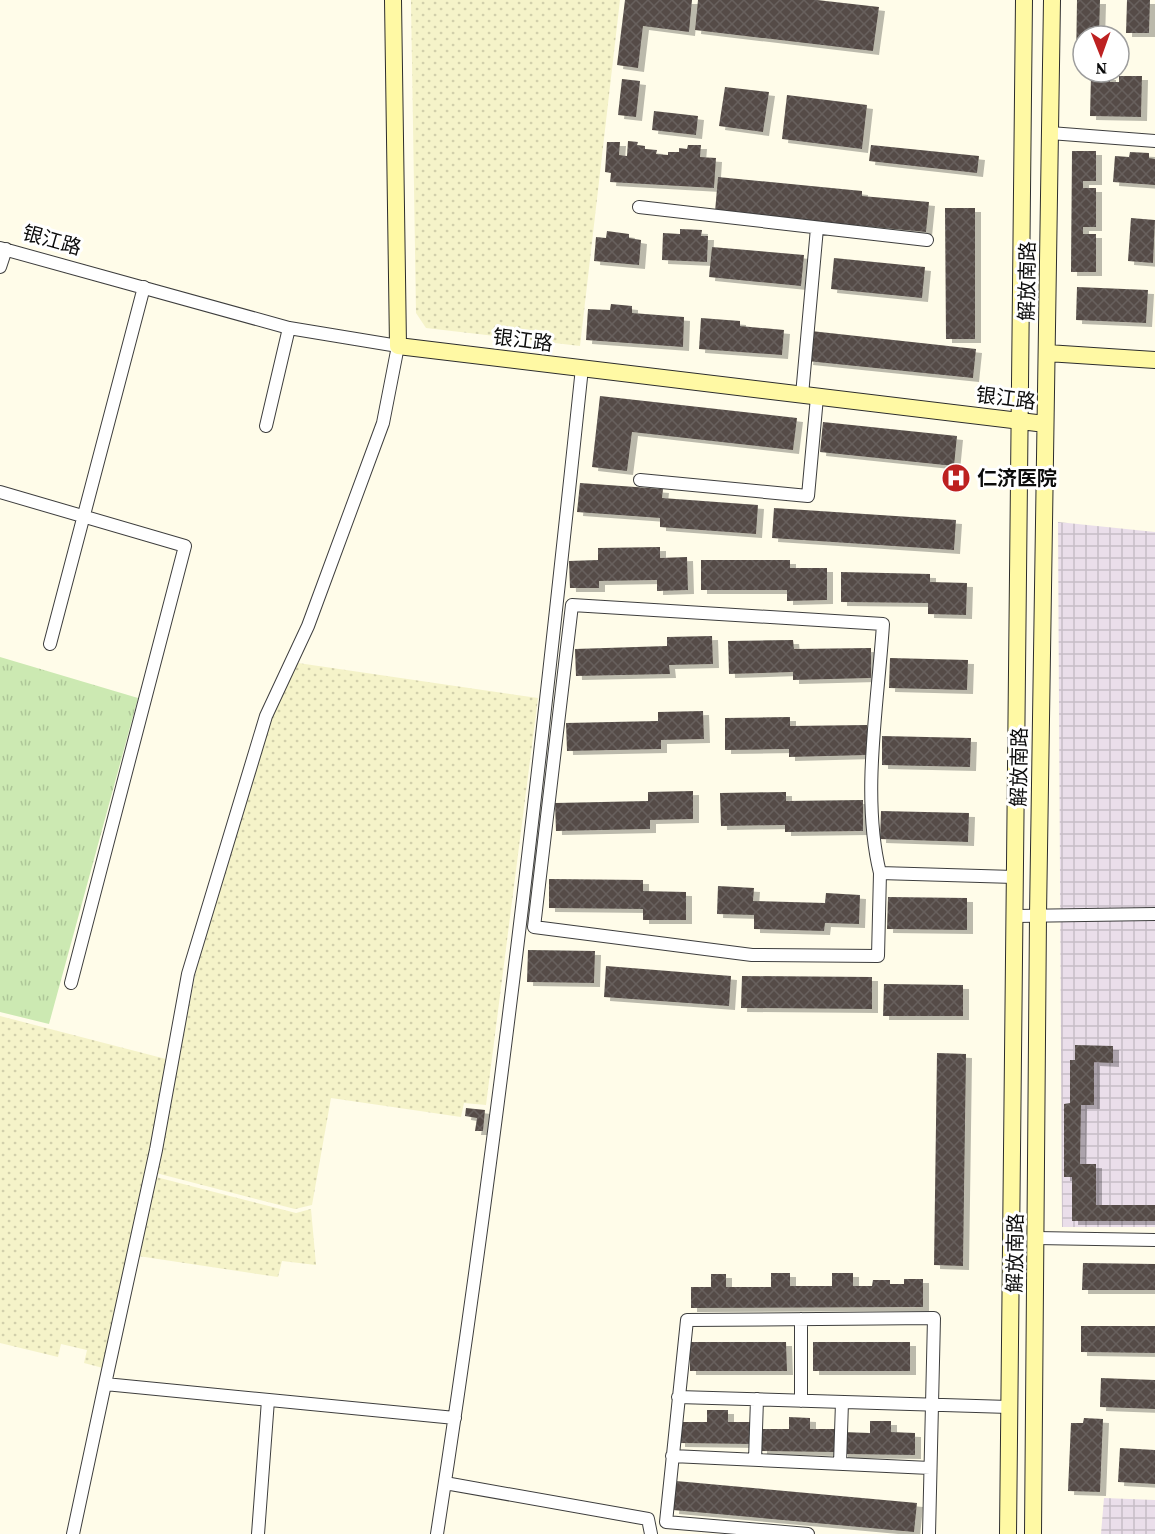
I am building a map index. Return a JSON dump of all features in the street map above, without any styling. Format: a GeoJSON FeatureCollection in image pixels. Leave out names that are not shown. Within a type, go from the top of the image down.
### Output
{"type":"FeatureCollection","features":[{"type":"Feature","properties":{"kind":"main road"},"geometry":{"type":"LineString","coordinates":[[393,0],[398,346]]}},
{"type":"Feature","properties":{"kind":"main road","name":"解放南路"},"geometry":{"type":"LineString","coordinates":[[1008,1534],[1024,0]]}},
{"type":"Feature","properties":{"kind":"main road","name":"解放南路"},"geometry":{"type":"LineString","coordinates":[[1033,1534],[1038,915],[1052,0]]}},
{"type":"Feature","properties":{"kind":"main road","name":"银江路"},"geometry":{"type":"LineString","coordinates":[[398,346],[1045,424]]}},
{"type":"Feature","properties":{"kind":"main road"},"geometry":{"type":"LineString","coordinates":[[1047,353],[1155,360]]}},
{"type":"Feature","properties":{"kind":"street"},"geometry":{"type":"LineString","coordinates":[[1050,133],[1155,141]]}},
{"type":"Feature","properties":{"kind":"street"},"geometry":{"type":"LineString","coordinates":[[639,207],[927,240]]}},
{"type":"Feature","properties":{"kind":"street"},"geometry":{"type":"LineString","coordinates":[[640,480],[808,496],[809,396],[817,228]]}},
{"type":"Feature","properties":{"kind":"street","name":"银江路"},"geometry":{"type":"LineString","coordinates":[[3,248],[289,328],[398,346]]}},
{"type":"Feature","properties":{"kind":"street"},"geometry":{"type":"LineString","coordinates":[[0,267],[3,248]]}},
{"type":"Feature","properties":{"kind":"street"},"geometry":{"type":"LineString","coordinates":[[50,644],[144,288]]}},
{"type":"Feature","properties":{"kind":"street"},"geometry":{"type":"LineString","coordinates":[[266,426],[289,328]]}},
{"type":"Feature","properties":{"kind":"street"},"geometry":{"type":"LineString","coordinates":[[73,1534],[156,1150],[189,974],[266,716],[308,626],[383,423],[398,346]]}},
{"type":"Feature","properties":{"kind":"street"},"geometry":{"type":"LineString","coordinates":[[437,1534],[546,707],[582,368]]}},
{"type":"Feature","properties":{"kind":"street"},"geometry":{"type":"LineString","coordinates":[[0,492],[185,546],[71,983]]}},
{"type":"Feature","properties":{"kind":"street"},"geometry":{"type":"LineString","coordinates":[[572,604],[883,624],[870,810],[873,842],[880,873],[878,956],[752,955],[534,927],[572,604]]}},
{"type":"Feature","properties":{"kind":"street"},"geometry":{"type":"LineString","coordinates":[[880,873],[1014,877]]}},
{"type":"Feature","properties":{"kind":"street"},"geometry":{"type":"LineString","coordinates":[[1014,916],[1155,914]]}},
{"type":"Feature","properties":{"kind":"street"},"geometry":{"type":"LineString","coordinates":[[1036,1238],[1155,1240]]}},
{"type":"Feature","properties":{"kind":"street"},"geometry":{"type":"LineString","coordinates":[[808,1534],[666,1522],[687,1320],[934,1318],[929,1534]]}},
{"type":"Feature","properties":{"kind":"street"},"geometry":{"type":"LineString","coordinates":[[801,1319],[801,1401]]}},
{"type":"Feature","properties":{"kind":"street"},"geometry":{"type":"LineString","coordinates":[[105,1384],[454,1418]]}},
{"type":"Feature","properties":{"kind":"street"},"geometry":{"type":"LineString","coordinates":[[678,1397],[1010,1407]]}},
{"type":"Feature","properties":{"kind":"street"},"geometry":{"type":"LineString","coordinates":[[755,1460],[757,1399]]}},
{"type":"Feature","properties":{"kind":"street"},"geometry":{"type":"LineString","coordinates":[[258,1534],[268,1400]]}},
{"type":"Feature","properties":{"kind":"street"},"geometry":{"type":"LineString","coordinates":[[840,1464],[842,1402]]}},
{"type":"Feature","properties":{"kind":"street"},"geometry":{"type":"LineString","coordinates":[[672,1456],[930,1468]]}},
{"type":"Feature","properties":{"kind":"street"},"geometry":{"type":"LineString","coordinates":[[445,1483],[648,1519],[651,1534]]}},
{"type":"Feature","properties":{"kind":"shaded area"},"geometry":{"type":"Polygon","coordinates":[[[411,0],[620,0],[580,346],[426,328],[416,313],[411,0]]]}},
{"type":"Feature","properties":{"kind":"shaded area"},"geometry":{"type":"Polygon","coordinates":[[[1058,522],[1155,532],[1155,1227],[1062,1227],[1058,522]]]}},
{"type":"Feature","properties":{"kind":"shaded area"},"geometry":{"type":"Polygon","coordinates":[[[298,663],[538,698],[486,1105],[464,1103],[461,1117],[331,1098],[312,1205],[295,1209],[156,1173],[196,971],[271,717],[298,663]]]}},
{"type":"Feature","properties":{"kind":"shaded area"},"geometry":{"type":"Polygon","coordinates":[[[0,1016],[166,1059],[149,1158],[103,1368],[84,1363],[87,1350],[61,1344],[58,1357],[0,1343],[0,1016]]]}},
{"type":"Feature","properties":{"kind":"shaded area"},"geometry":{"type":"Polygon","coordinates":[[[156,1177],[296,1213],[311,1209],[316,1265],[282,1261],[278,1277],[138,1256],[156,1177]]]}},
{"type":"Feature","properties":{"kind":"shaded area"},"geometry":{"type":"Polygon","coordinates":[[[1104,1498],[1155,1500],[1155,1534],[1101,1534],[1104,1498]]]}},
{"type":"Feature","properties":{"kind":"green space"},"geometry":{"type":"Polygon","coordinates":[[[0,657],[138,698],[49,1024],[0,1012],[0,657]]]}},
{"type":"Feature","properties":{"kind":"building"},"geometry":{"type":"Polygon","coordinates":[[[625,0],[692,0],[689,32],[643,26],[638,68],[617,65],[625,0]]]}},
{"type":"Feature","properties":{"kind":"building"},"geometry":{"type":"Polygon","coordinates":[[[698,0],[817,0],[879,7],[873,51],[695,30],[698,0]]]}},
{"type":"Feature","properties":{"kind":"building"},"geometry":{"type":"Polygon","coordinates":[[[1077,0],[1100,0],[1099,24],[1077,24],[1077,0]]]}},
{"type":"Feature","properties":{"kind":"building"},"geometry":{"type":"Polygon","coordinates":[[[1127,0],[1150,0],[1149,33],[1131,33],[1131,24],[1126,24],[1127,0]]]}},
{"type":"Feature","properties":{"kind":"building"},"geometry":{"type":"Polygon","coordinates":[[[1131,76],[1142,76],[1141,117],[1090,116],[1091,84],[1131,84],[1131,76]]]}},
{"type":"Feature","properties":{"kind":"building"},"geometry":{"type":"Polygon","coordinates":[[[622,79],[640,81],[636,117],[618,115],[622,79]]]}},
{"type":"Feature","properties":{"kind":"building"},"geometry":{"type":"Polygon","coordinates":[[[725,87],[769,92],[763,132],[719,126],[725,87]]]}},
{"type":"Feature","properties":{"kind":"building"},"geometry":{"type":"Polygon","coordinates":[[[787,95],[867,105],[862,149],[782,139],[787,95]]]}},
{"type":"Feature","properties":{"kind":"building"},"geometry":{"type":"Polygon","coordinates":[[[654,111],[698,116],[696,135],[652,130],[654,111]]]}},
{"type":"Feature","properties":{"kind":"building"},"geometry":{"type":"Polygon","coordinates":[[[628,141],[638,142],[637,145],[645,146],[645,149],[657,150],[656,154],[668,155],[668,152],[679,152],[679,148],[687,149],[688,145],[701,145],[700,157],[716,158],[714,188],[610,182],[611,173],[605,172],[607,142],[620,142],[619,155],[627,156],[628,141]]]}},
{"type":"Feature","properties":{"kind":"building"},"geometry":{"type":"Polygon","coordinates":[[[871,145],[979,156],[977,173],[869,161],[871,145]]]}},
{"type":"Feature","properties":{"kind":"building"},"geometry":{"type":"Polygon","coordinates":[[[1072,151],[1096,151],[1096,181],[1083,181],[1083,188],[1096,188],[1096,227],[1083,227],[1083,234],[1096,234],[1096,272],[1071,272],[1072,151]]]}},
{"type":"Feature","properties":{"kind":"building"},"geometry":{"type":"Polygon","coordinates":[[[1130,152],[1149,153],[1149,158],[1155,159],[1155,185],[1113,182],[1115,156],[1129,157],[1130,152]]]}},
{"type":"Feature","properties":{"kind":"building"},"geometry":{"type":"Polygon","coordinates":[[[718,177],[862,191],[862,196],[929,202],[926,232],[715,212],[718,177]]]}},
{"type":"Feature","properties":{"kind":"building"},"geometry":{"type":"Polygon","coordinates":[[[945,208],[975,208],[975,339],[946,339],[945,208]]]}},
{"type":"Feature","properties":{"kind":"building"},"geometry":{"type":"Polygon","coordinates":[[[1131,218],[1155,220],[1153,263],[1128,261],[1131,218]]]}},
{"type":"Feature","properties":{"kind":"building"},"geometry":{"type":"Polygon","coordinates":[[[680,229],[702,230],[701,236],[708,236],[707,262],[662,260],[663,233],[680,234],[680,229]]]}},
{"type":"Feature","properties":{"kind":"building"},"geometry":{"type":"Polygon","coordinates":[[[607,231],[629,234],[629,238],[641,240],[639,265],[594,261],[596,237],[606,238],[607,231]]]}},
{"type":"Feature","properties":{"kind":"building"},"geometry":{"type":"Polygon","coordinates":[[[712,247],[804,255],[801,286],[709,277],[712,247]]]}},
{"type":"Feature","properties":{"kind":"building"},"geometry":{"type":"Polygon","coordinates":[[[834,258],[925,267],[922,298],[831,289],[834,258]]]}},
{"type":"Feature","properties":{"kind":"building"},"geometry":{"type":"Polygon","coordinates":[[[1077,287],[1148,290],[1146,323],[1076,320],[1077,287]]]}},
{"type":"Feature","properties":{"kind":"building"},"geometry":{"type":"Polygon","coordinates":[[[611,304],[632,306],[632,313],[684,317],[683,347],[586,340],[588,309],[610,310],[611,304]]]}},
{"type":"Feature","properties":{"kind":"building"},"geometry":{"type":"Polygon","coordinates":[[[701,318],[740,321],[740,326],[784,330],[782,355],[699,349],[701,318]]]}},
{"type":"Feature","properties":{"kind":"building"},"geometry":{"type":"Polygon","coordinates":[[[811,331],[976,349],[973,378],[807,361],[811,331]]]}},
{"type":"Feature","properties":{"kind":"building"},"geometry":{"type":"Polygon","coordinates":[[[600,396],[797,418],[793,450],[632,432],[627,471],[592,467],[600,396]]]}},
{"type":"Feature","properties":{"kind":"building"},"geometry":{"type":"Polygon","coordinates":[[[823,422],[957,436],[954,466],[820,452],[823,422]]]}},
{"type":"Feature","properties":{"kind":"building"},"geometry":{"type":"Polygon","coordinates":[[[580,483],[663,489],[662,498],[758,505],[756,534],[660,527],[660,518],[577,512],[580,483]]]}},
{"type":"Feature","properties":{"kind":"building"},"geometry":{"type":"Polygon","coordinates":[[[774,508],[956,520],[954,550],[772,538],[774,508]]]}},
{"type":"Feature","properties":{"kind":"building"},"geometry":{"type":"Polygon","coordinates":[[[660,547],[660,558],[687,557],[688,590],[657,591],[657,580],[599,581],[599,588],[570,588],[569,561],[598,560],[598,548],[660,547]]]}},
{"type":"Feature","properties":{"kind":"building"},"geometry":{"type":"Polygon","coordinates":[[[701,560],[790,560],[790,568],[827,568],[827,600],[787,601],[787,590],[701,590],[701,560]]]}},
{"type":"Feature","properties":{"kind":"building"},"geometry":{"type":"Polygon","coordinates":[[[841,572],[930,574],[930,582],[967,583],[966,615],[928,614],[928,603],[841,602],[841,572]]]}},
{"type":"Feature","properties":{"kind":"building"},"geometry":{"type":"Polygon","coordinates":[[[712,636],[713,664],[669,665],[670,674],[576,676],[575,649],[667,646],[667,637],[712,636]]]}},
{"type":"Feature","properties":{"kind":"building"},"geometry":{"type":"Polygon","coordinates":[[[793,640],[794,649],[871,648],[871,678],[793,680],[793,672],[729,674],[728,641],[793,640]]]}},
{"type":"Feature","properties":{"kind":"building"},"geometry":{"type":"Polygon","coordinates":[[[890,658],[968,660],[967,690],[889,688],[890,658]]]}},
{"type":"Feature","properties":{"kind":"building"},"geometry":{"type":"Polygon","coordinates":[[[703,711],[704,739],[661,740],[661,749],[567,751],[566,723],[658,721],[658,712],[703,711]]]}},
{"type":"Feature","properties":{"kind":"building"},"geometry":{"type":"Polygon","coordinates":[[[790,717],[790,726],[867,725],[868,755],[789,757],[789,749],[725,750],[725,718],[790,717]]]}},
{"type":"Feature","properties":{"kind":"building"},"geometry":{"type":"Polygon","coordinates":[[[882,736],[971,738],[970,767],[882,765],[882,736]]]}},
{"type":"Feature","properties":{"kind":"building"},"geometry":{"type":"Polygon","coordinates":[[[693,791],[693,819],[650,820],[650,829],[556,831],[555,803],[648,801],[648,792],[693,791]]]}},
{"type":"Feature","properties":{"kind":"building"},"geometry":{"type":"Polygon","coordinates":[[[786,792],[786,801],[863,800],[863,831],[785,832],[785,825],[721,826],[720,793],[786,792]]]}},
{"type":"Feature","properties":{"kind":"building"},"geometry":{"type":"Polygon","coordinates":[[[881,811],[969,813],[968,842],[880,839],[881,811]]]}},
{"type":"Feature","properties":{"kind":"building"},"geometry":{"type":"Polygon","coordinates":[[[549,879],[643,880],[643,891],[686,892],[686,920],[643,920],[643,909],[549,908],[549,879]]]}},
{"type":"Feature","properties":{"kind":"building"},"geometry":{"type":"Polygon","coordinates":[[[718,886],[754,888],[753,901],[825,903],[826,893],[860,895],[859,924],[825,923],[824,931],[754,929],[754,915],[717,914],[718,886]]]}},
{"type":"Feature","properties":{"kind":"building"},"geometry":{"type":"Polygon","coordinates":[[[888,897],[967,898],[967,930],[887,929],[888,897]]]}},
{"type":"Feature","properties":{"kind":"building"},"geometry":{"type":"Polygon","coordinates":[[[528,950],[595,951],[594,983],[527,982],[528,950]]]}},
{"type":"Feature","properties":{"kind":"building"},"geometry":{"type":"Polygon","coordinates":[[[606,966],[731,976],[729,1006],[604,997],[606,966]]]}},
{"type":"Feature","properties":{"kind":"building"},"geometry":{"type":"Polygon","coordinates":[[[742,976],[872,977],[872,1009],[741,1008],[742,976]]]}},
{"type":"Feature","properties":{"kind":"building"},"geometry":{"type":"Polygon","coordinates":[[[884,984],[963,985],[963,1016],[883,1016],[884,984]]]}},
{"type":"Feature","properties":{"kind":"building"},"geometry":{"type":"Polygon","coordinates":[[[1075,1045],[1113,1046],[1113,1063],[1094,1062],[1094,1105],[1081,1105],[1080,1164],[1096,1164],[1096,1205],[1155,1205],[1155,1221],[1072,1221],[1072,1177],[1064,1177],[1064,1104],[1070,1103],[1070,1060],[1075,1060],[1075,1045]]]}},
{"type":"Feature","properties":{"kind":"building"},"geometry":{"type":"Polygon","coordinates":[[[937,1053],[966,1054],[963,1266],[934,1265],[937,1053]]]}},
{"type":"Feature","properties":{"kind":"building"},"geometry":{"type":"Polygon","coordinates":[[[466,1108],[485,1110],[483,1131],[475,1131],[477,1118],[465,1116],[466,1108]]]}},
{"type":"Feature","properties":{"kind":"building"},"geometry":{"type":"Polygon","coordinates":[[[1083,1263],[1155,1264],[1155,1290],[1082,1290],[1083,1263]]]}},
{"type":"Feature","properties":{"kind":"building"},"geometry":{"type":"Polygon","coordinates":[[[771,1273],[790,1273],[790,1286],[832,1286],[832,1273],[853,1273],[853,1286],[872,1286],[873,1280],[890,1280],[890,1284],[904,1284],[904,1279],[923,1279],[923,1307],[691,1308],[691,1287],[711,1287],[711,1274],[726,1274],[726,1287],[771,1287],[771,1273]]]}},
{"type":"Feature","properties":{"kind":"building"},"geometry":{"type":"Polygon","coordinates":[[[1081,1326],[1155,1326],[1155,1353],[1081,1352],[1081,1326]]]}},
{"type":"Feature","properties":{"kind":"building"},"geometry":{"type":"Polygon","coordinates":[[[690,1342],[786,1342],[787,1371],[690,1371],[690,1342]]]}},
{"type":"Feature","properties":{"kind":"building"},"geometry":{"type":"Polygon","coordinates":[[[813,1342],[910,1342],[910,1371],[813,1371],[813,1342]]]}},
{"type":"Feature","properties":{"kind":"building"},"geometry":{"type":"Polygon","coordinates":[[[1101,1378],[1155,1380],[1155,1409],[1100,1407],[1101,1378]]]}},
{"type":"Feature","properties":{"kind":"building"},"geometry":{"type":"Polygon","coordinates":[[[707,1410],[728,1410],[728,1422],[753,1422],[752,1444],[679,1443],[679,1422],[707,1422],[707,1410]]]}},
{"type":"Feature","properties":{"kind":"building"},"geometry":{"type":"Polygon","coordinates":[[[789,1417],[810,1418],[810,1429],[835,1429],[834,1452],[761,1451],[761,1429],[789,1429],[789,1417]]]}},
{"type":"Feature","properties":{"kind":"building"},"geometry":{"type":"Polygon","coordinates":[[[1084,1418],[1103,1419],[1100,1492],[1068,1491],[1071,1423],[1083,1423],[1084,1418]]]}},
{"type":"Feature","properties":{"kind":"building"},"geometry":{"type":"Polygon","coordinates":[[[870,1421],[891,1421],[891,1432],[915,1433],[915,1455],[842,1454],[842,1432],[870,1433],[870,1421]]]}},
{"type":"Feature","properties":{"kind":"building"},"geometry":{"type":"Polygon","coordinates":[[[1120,1448],[1155,1450],[1155,1484],[1118,1482],[1120,1448]]]}},
{"type":"Feature","properties":{"kind":"building"},"geometry":{"type":"Polygon","coordinates":[[[676,1481],[917,1503],[914,1532],[673,1510],[676,1481]]]}},
{"type":"Feature","properties":{"kind":"place","name":"仁济医院"},"geometry":{"type":"Point","coordinates":[956,478]}}]}
